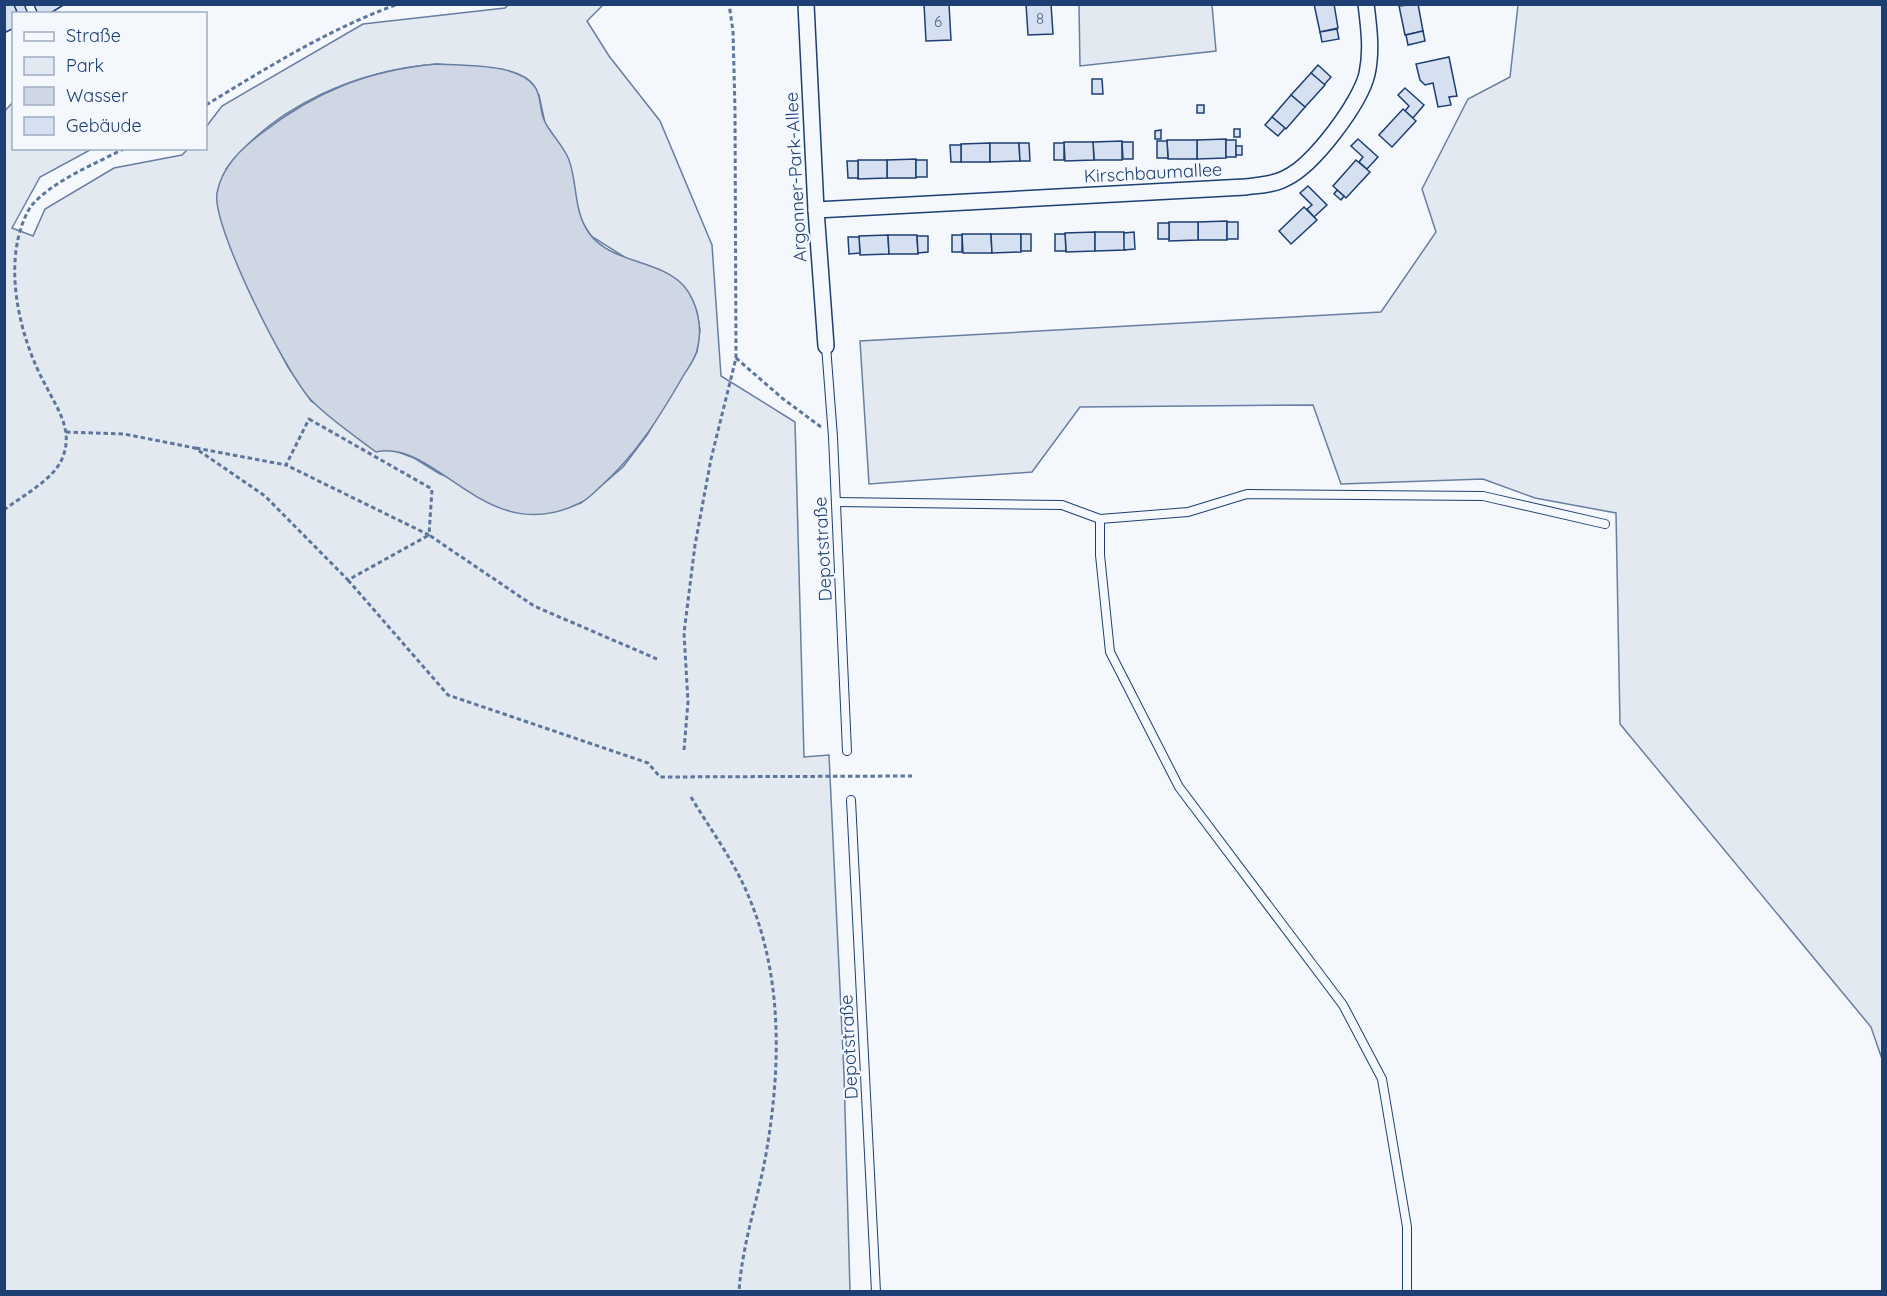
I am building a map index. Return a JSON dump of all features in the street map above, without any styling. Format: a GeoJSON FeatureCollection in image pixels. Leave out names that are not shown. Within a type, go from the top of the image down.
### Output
{"type":"FeatureCollection","features":[{"type":"Feature","properties":{"kind":"street","name":"Argonner-Park-Allee"},"geometry":{"type":"LineString","coordinates":[[806,4],[816,210],[826,346]]}},
{"type":"Feature","properties":{"kind":"street","name":"Kirschbaumallee"},"geometry":{"type":"LineString","coordinates":[[816,210],[1245,187],[1275,183],[1298,171],[1343,122],[1364,87],[1369,58],[1366,4]]}},
{"type":"Feature","properties":{"kind":"lane","name":"Depotstraße"},"geometry":{"type":"LineString","coordinates":[[826,346],[833,437],[847,751]]}},
{"type":"Feature","properties":{"kind":"lane"},"geometry":{"type":"LineString","coordinates":[[836,502],[1062,505],[1100,519],[1188,512],[1247,494],[1483,496],[1605,524]]}},
{"type":"Feature","properties":{"kind":"lane"},"geometry":{"type":"LineString","coordinates":[[1100,519],[1100,555],[1110,652],[1179,787],[1343,1005],[1382,1079],[1407,1227],[1407,1292]]}},
{"type":"Feature","properties":{"kind":"lane","name":"Depotstraße"},"geometry":{"type":"LineString","coordinates":[[851,800],[876,1292]]}},
{"type":"Feature","properties":{"kind":"path"},"geometry":{"type":"LineString","coordinates":[[207,104],[292,52],[340,28],[398,4]]}},
{"type":"Feature","properties":{"kind":"path"},"geometry":{"type":"LineString","coordinates":[[684,750],[688,702],[684,633],[693,556],[711,459],[736,358],[735,110],[733,31],[729,4]]}},
{"type":"Feature","properties":{"kind":"path"},"geometry":{"type":"LineString","coordinates":[[8,272],[20,221],[32,205],[67,179],[121,150]]}},
{"type":"Feature","properties":{"kind":"path"},"geometry":{"type":"LineString","coordinates":[[4,510],[54,472],[62,460],[66,432],[65,420],[32,362],[10,293]]}},
{"type":"Feature","properties":{"kind":"path"},"geometry":{"type":"LineString","coordinates":[[736,358],[782,398],[833,437]]}},
{"type":"Feature","properties":{"kind":"path"},"geometry":{"type":"LineString","coordinates":[[286,465],[309,419],[432,489],[429,535]]}},
{"type":"Feature","properties":{"kind":"path"},"geometry":{"type":"LineString","coordinates":[[66,432],[124,434],[286,465],[429,535],[534,606],[657,659]]}},
{"type":"Feature","properties":{"kind":"path"},"geometry":{"type":"LineString","coordinates":[[195,448],[265,496],[348,580],[448,695],[648,763],[660,777],[912,776]]}},
{"type":"Feature","properties":{"kind":"path"},"geometry":{"type":"LineString","coordinates":[[348,580],[429,535]]}},
{"type":"Feature","properties":{"kind":"path"},"geometry":{"type":"LineString","coordinates":[[691,797],[747,892],[764,936],[774,988],[776,1049],[772,1111],[766,1155],[741,1263],[739,1292]]}},
{"type":"Feature","properties":{"kind":"green space"},"geometry":{"type":"Polygon","coordinates":[[[508,5],[603,5],[587,21],[609,56],[660,121],[712,245],[721,376],[795,422],[804,757],[829,755],[844,1074],[850,1291],[5,1291],[4,112],[12,103],[12,150],[90,150],[40,177],[12,228],[33,236],[45,209],[114,168],[182,155],[187,150],[207,150],[207,126],[222,106],[363,24],[505,8],[508,5]],[[437,64],[378,74],[348,83],[293,109],[246,146],[226,169],[263,319],[288,367],[311,401],[390,449],[414,458],[440,474],[550,512],[581,503],[623,467],[647,435],[697,352],[700,330],[697,312],[690,298],[591,236],[581,220],[563,149],[545,123],[539,95],[499,69],[437,64]]]}},
{"type":"Feature","properties":{"kind":"green space"},"geometry":{"type":"Polygon","coordinates":[[[1079,5],[1212,5],[1216,51],[1080,66],[1079,5]]]}},
{"type":"Feature","properties":{"kind":"green space"},"geometry":{"type":"Polygon","coordinates":[[[1518,5],[1882,5],[1882,1059],[1871,1027],[1620,724],[1616,513],[1535,498],[1483,479],[1341,484],[1313,405],[1080,407],[1032,472],[869,484],[860,341],[1381,312],[1436,232],[1422,189],[1468,99],[1510,77],[1518,5]]]}},
{"type":"Feature","properties":{"kind":"water"},"geometry":{"type":"Polygon","coordinates":[[[437,64],[490,67],[528,79],[537,91],[545,122],[569,160],[580,215],[589,233],[610,251],[674,277],[689,293],[698,316],[699,342],[695,357],[646,436],[625,462],[594,493],[580,503],[547,514],[517,513],[490,504],[420,461],[398,452],[376,452],[319,408],[300,386],[269,333],[238,266],[218,210],[217,193],[228,166],[247,145],[282,118],[323,94],[366,77],[437,64]]]}},
{"type":"Feature","properties":{"kind":"building"},"geometry":{"type":"Polygon","coordinates":[[[4,4],[14,4],[17,12],[12,12],[12,29],[4,33],[4,4]]]}},
{"type":"Feature","properties":{"kind":"building"},"geometry":{"type":"Polygon","coordinates":[[[24,4],[27,12],[17,12],[14,5],[24,4]]]}},
{"type":"Feature","properties":{"kind":"building"},"geometry":{"type":"Polygon","coordinates":[[[65,4],[52,12],[37,12],[34,5],[65,4]]]}},
{"type":"Feature","properties":{"kind":"building"},"geometry":{"type":"Polygon","coordinates":[[[924,4],[949,4],[951,40],[926,41],[924,4]]]}},
{"type":"Feature","properties":{"kind":"building"},"geometry":{"type":"Polygon","coordinates":[[[1026,4],[1051,4],[1053,34],[1028,35],[1026,4]]]}},
{"type":"Feature","properties":{"kind":"building"},"geometry":{"type":"Polygon","coordinates":[[[1314,4],[1334,4],[1338,28],[1320,32],[1314,4]]]}},
{"type":"Feature","properties":{"kind":"building"},"geometry":{"type":"Polygon","coordinates":[[[1418,4],[1423,31],[1405,35],[1399,6],[1418,4]]]}},
{"type":"Feature","properties":{"kind":"building"},"geometry":{"type":"Polygon","coordinates":[[[1337,29],[1339,39],[1322,42],[1320,32],[1337,29]]]}},
{"type":"Feature","properties":{"kind":"building"},"geometry":{"type":"Polygon","coordinates":[[[1423,31],[1425,41],[1408,45],[1406,35],[1423,31]]]}},
{"type":"Feature","properties":{"kind":"building"},"geometry":{"type":"Polygon","coordinates":[[[1449,57],[1457,96],[1449,97],[1451,105],[1438,107],[1433,83],[1425,85],[1420,80],[1416,64],[1449,57]]]}},
{"type":"Feature","properties":{"kind":"building"},"geometry":{"type":"Polygon","coordinates":[[[1318,65],[1331,77],[1324,85],[1311,73],[1318,65]]]}},
{"type":"Feature","properties":{"kind":"building"},"geometry":{"type":"Polygon","coordinates":[[[1311,73],[1325,85],[1305,107],[1291,95],[1311,73]]]}},
{"type":"Feature","properties":{"kind":"building"},"geometry":{"type":"Polygon","coordinates":[[[1092,79],[1102,79],[1103,94],[1092,94],[1092,79]]]}},
{"type":"Feature","properties":{"kind":"building"},"geometry":{"type":"Polygon","coordinates":[[[1405,88],[1424,105],[1413,118],[1405,111],[1409,106],[1398,95],[1405,88]]]}},
{"type":"Feature","properties":{"kind":"building"},"geometry":{"type":"Polygon","coordinates":[[[1291,95],[1305,107],[1286,129],[1272,117],[1291,95]]]}},
{"type":"Feature","properties":{"kind":"building"},"geometry":{"type":"Polygon","coordinates":[[[1197,105],[1204,105],[1204,113],[1197,113],[1197,105]]]}},
{"type":"Feature","properties":{"kind":"building"},"geometry":{"type":"Polygon","coordinates":[[[1403,109],[1416,121],[1392,147],[1379,135],[1403,109]]]}},
{"type":"Feature","properties":{"kind":"building"},"geometry":{"type":"Polygon","coordinates":[[[1272,117],[1285,128],[1278,136],[1265,125],[1272,117]]]}},
{"type":"Feature","properties":{"kind":"building"},"geometry":{"type":"Polygon","coordinates":[[[1234,129],[1240,129],[1240,137],[1234,137],[1234,129]]]}},
{"type":"Feature","properties":{"kind":"building"},"geometry":{"type":"Polygon","coordinates":[[[1161,130],[1161,139],[1155,139],[1155,131],[1161,130]]]}},
{"type":"Feature","properties":{"kind":"building"},"geometry":{"type":"Polygon","coordinates":[[[1226,139],[1226,158],[1197,159],[1197,140],[1226,139]]]}},
{"type":"Feature","properties":{"kind":"building"},"geometry":{"type":"Polygon","coordinates":[[[1358,139],[1378,157],[1367,169],[1359,162],[1363,157],[1351,146],[1358,139]]]}},
{"type":"Feature","properties":{"kind":"building"},"geometry":{"type":"Polygon","coordinates":[[[1167,140],[1197,140],[1197,159],[1168,159],[1167,140]]]}},
{"type":"Feature","properties":{"kind":"building"},"geometry":{"type":"Polygon","coordinates":[[[1226,140],[1236,140],[1236,157],[1226,157],[1226,140]]]}},
{"type":"Feature","properties":{"kind":"building"},"geometry":{"type":"Polygon","coordinates":[[[1122,141],[1122,160],[1094,160],[1093,142],[1122,141]]]}},
{"type":"Feature","properties":{"kind":"building"},"geometry":{"type":"Polygon","coordinates":[[[1157,141],[1167,141],[1168,158],[1157,158],[1157,141]]]}},
{"type":"Feature","properties":{"kind":"building"},"geometry":{"type":"Polygon","coordinates":[[[1064,142],[1093,142],[1094,160],[1065,161],[1064,142]]]}},
{"type":"Feature","properties":{"kind":"building"},"geometry":{"type":"Polygon","coordinates":[[[1122,142],[1133,142],[1133,159],[1123,159],[1122,142]]]}},
{"type":"Feature","properties":{"kind":"building"},"geometry":{"type":"Polygon","coordinates":[[[990,143],[990,162],[961,162],[961,144],[990,143]]]}},
{"type":"Feature","properties":{"kind":"building"},"geometry":{"type":"Polygon","coordinates":[[[990,143],[1019,143],[1020,161],[990,162],[990,143]]]}},
{"type":"Feature","properties":{"kind":"building"},"geometry":{"type":"Polygon","coordinates":[[[1019,143],[1029,143],[1030,161],[1020,161],[1019,143]]]}},
{"type":"Feature","properties":{"kind":"building"},"geometry":{"type":"Polygon","coordinates":[[[1054,143],[1064,143],[1064,160],[1054,160],[1054,143]]]}},
{"type":"Feature","properties":{"kind":"building"},"geometry":{"type":"Polygon","coordinates":[[[950,145],[961,145],[961,162],[951,162],[950,145]]]}},
{"type":"Feature","properties":{"kind":"building"},"geometry":{"type":"Polygon","coordinates":[[[1236,146],[1242,146],[1242,155],[1236,155],[1236,146]]]}},
{"type":"Feature","properties":{"kind":"building"},"geometry":{"type":"Polygon","coordinates":[[[916,159],[916,178],[887,178],[887,160],[916,159]]]}},
{"type":"Feature","properties":{"kind":"building"},"geometry":{"type":"Polygon","coordinates":[[[858,160],[887,160],[887,178],[858,179],[858,160]]]}},
{"type":"Feature","properties":{"kind":"building"},"geometry":{"type":"Polygon","coordinates":[[[916,160],[927,160],[927,177],[916,177],[916,160]]]}},
{"type":"Feature","properties":{"kind":"building"},"geometry":{"type":"Polygon","coordinates":[[[1356,160],[1370,172],[1346,198],[1333,186],[1356,160]]]}},
{"type":"Feature","properties":{"kind":"building"},"geometry":{"type":"Polygon","coordinates":[[[847,161],[858,161],[858,178],[848,178],[847,161]]]}},
{"type":"Feature","properties":{"kind":"building"},"geometry":{"type":"Polygon","coordinates":[[[1308,186],[1327,205],[1314,217],[1307,209],[1312,205],[1300,193],[1308,186]]]}},
{"type":"Feature","properties":{"kind":"building"},"geometry":{"type":"Polygon","coordinates":[[[1337,190],[1344,196],[1341,200],[1334,194],[1337,190]]]}},
{"type":"Feature","properties":{"kind":"building"},"geometry":{"type":"Polygon","coordinates":[[[1304,207],[1317,220],[1291,244],[1279,231],[1304,207]]]}},
{"type":"Feature","properties":{"kind":"building"},"geometry":{"type":"Polygon","coordinates":[[[1227,221],[1227,240],[1198,240],[1198,222],[1227,221]]]}},
{"type":"Feature","properties":{"kind":"building"},"geometry":{"type":"Polygon","coordinates":[[[1169,222],[1198,222],[1198,240],[1169,241],[1169,222]]]}},
{"type":"Feature","properties":{"kind":"building"},"geometry":{"type":"Polygon","coordinates":[[[1227,222],[1238,222],[1238,239],[1227,239],[1227,222]]]}},
{"type":"Feature","properties":{"kind":"building"},"geometry":{"type":"Polygon","coordinates":[[[1158,223],[1169,223],[1169,239],[1158,239],[1158,223]]]}},
{"type":"Feature","properties":{"kind":"building"},"geometry":{"type":"Polygon","coordinates":[[[1095,232],[1095,251],[1066,252],[1065,233],[1095,232]]]}},
{"type":"Feature","properties":{"kind":"building"},"geometry":{"type":"Polygon","coordinates":[[[1095,232],[1124,232],[1125,250],[1095,251],[1095,232]]]}},
{"type":"Feature","properties":{"kind":"building"},"geometry":{"type":"Polygon","coordinates":[[[1134,232],[1135,249],[1124,250],[1124,233],[1134,232]]]}},
{"type":"Feature","properties":{"kind":"building"},"geometry":{"type":"Polygon","coordinates":[[[962,234],[991,234],[992,253],[963,253],[962,234]]]}},
{"type":"Feature","properties":{"kind":"building"},"geometry":{"type":"Polygon","coordinates":[[[991,234],[1021,234],[1021,252],[992,253],[991,234]]]}},
{"type":"Feature","properties":{"kind":"building"},"geometry":{"type":"Polygon","coordinates":[[[1021,234],[1031,234],[1031,251],[1021,251],[1021,234]]]}},
{"type":"Feature","properties":{"kind":"building"},"geometry":{"type":"Polygon","coordinates":[[[1055,234],[1065,234],[1066,251],[1055,251],[1055,234]]]}},
{"type":"Feature","properties":{"kind":"building"},"geometry":{"type":"Polygon","coordinates":[[[888,235],[889,254],[860,255],[859,236],[888,235]]]}},
{"type":"Feature","properties":{"kind":"building"},"geometry":{"type":"Polygon","coordinates":[[[888,235],[917,235],[918,254],[889,254],[888,235]]]}},
{"type":"Feature","properties":{"kind":"building"},"geometry":{"type":"Polygon","coordinates":[[[952,235],[962,235],[962,252],[952,252],[952,235]]]}},
{"type":"Feature","properties":{"kind":"building"},"geometry":{"type":"Polygon","coordinates":[[[917,236],[928,236],[928,252],[918,253],[917,236]]]}},
{"type":"Feature","properties":{"kind":"building"},"geometry":{"type":"Polygon","coordinates":[[[848,237],[859,237],[860,253],[849,254],[848,237]]]}}]}
